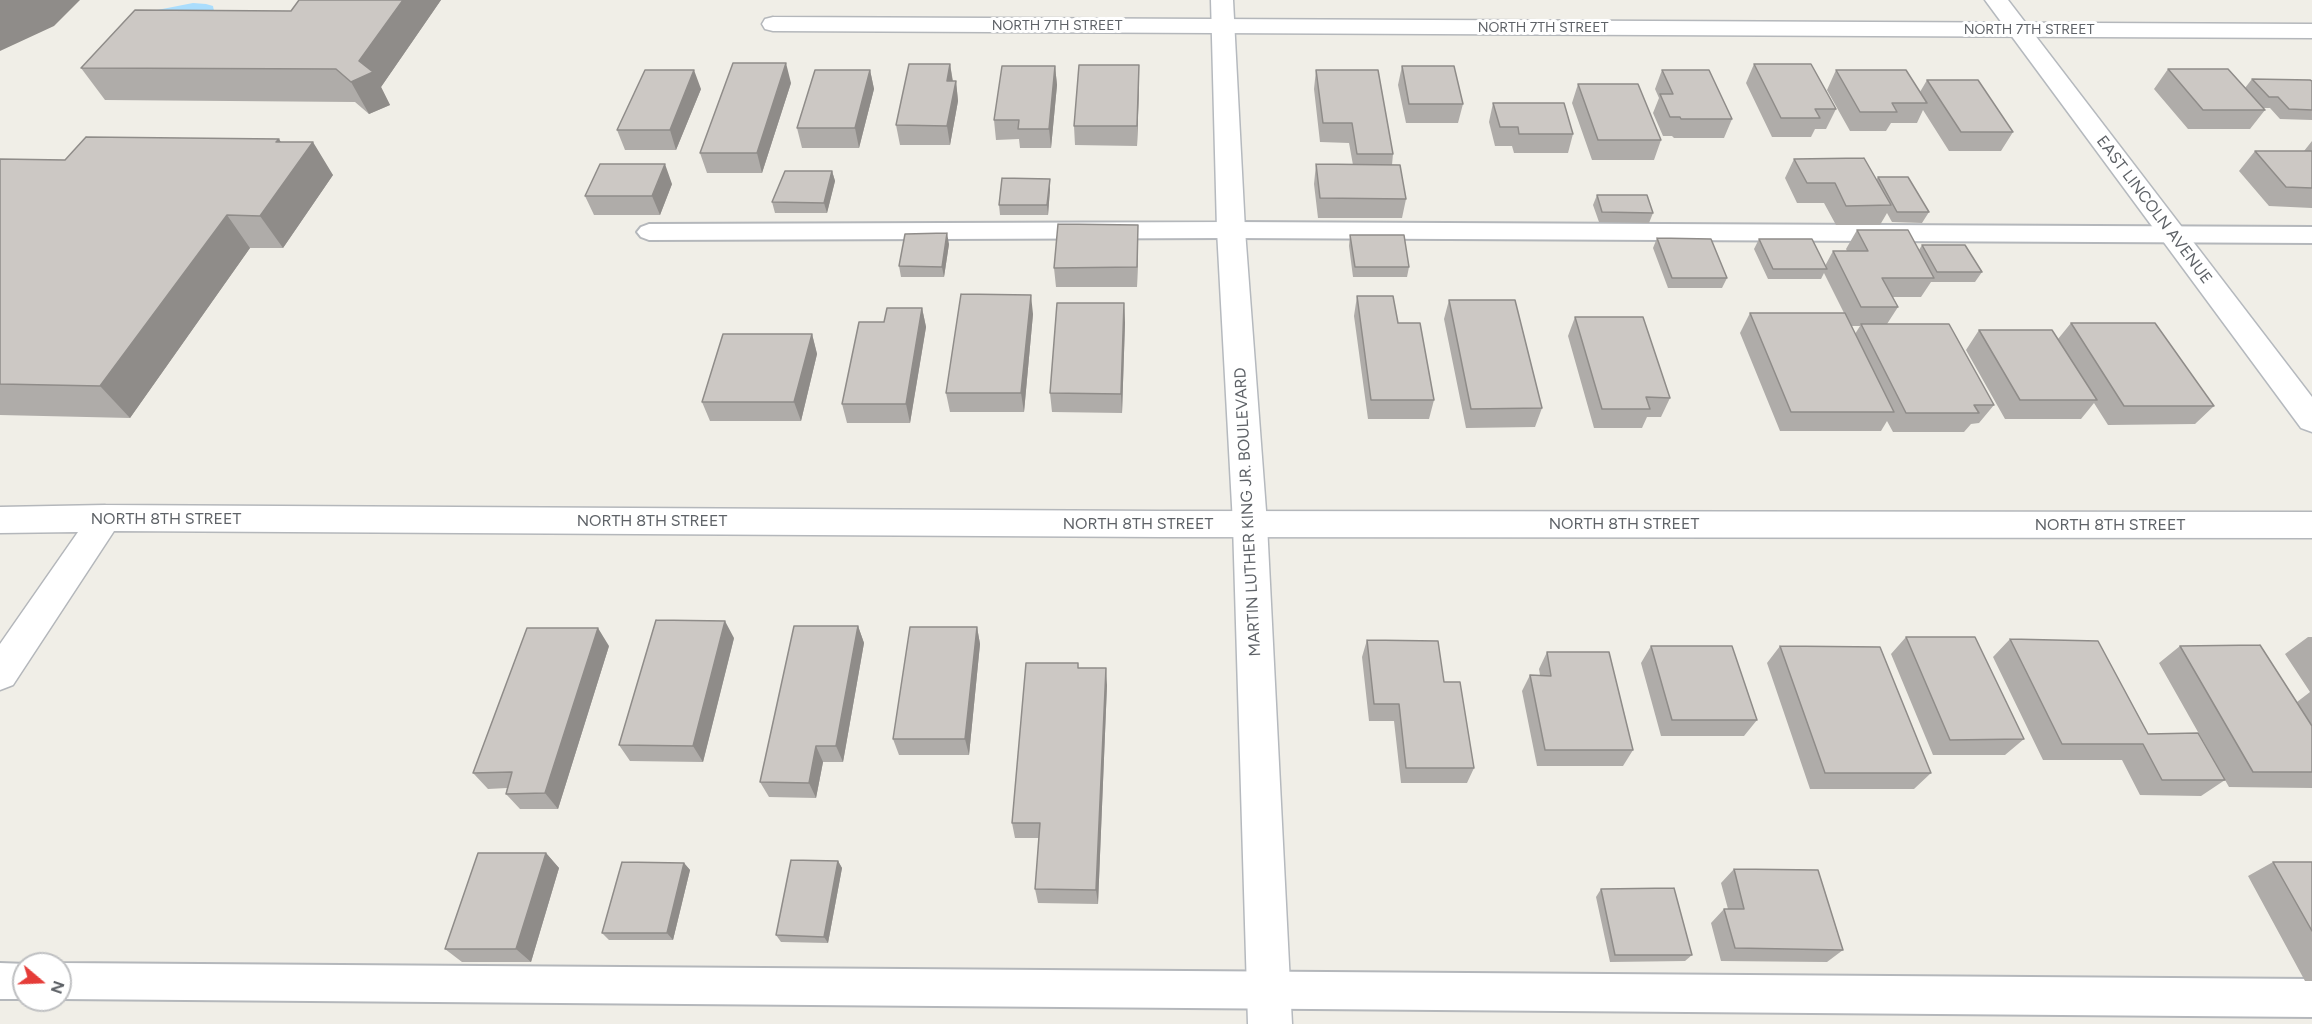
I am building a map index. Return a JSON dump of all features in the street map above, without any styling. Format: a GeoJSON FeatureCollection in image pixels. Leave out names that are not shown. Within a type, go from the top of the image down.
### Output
{"type":"FeatureCollection","features":[{"type":"Feature","properties":{"kind":"street","name":"MARTIN LUTHER KING JR. BOULEVARD"},"geometry":{"type":"LineString","coordinates":[[1222,0],[1232,230],[1250,524],[1269,1007]]}},
{"type":"Feature","properties":{"kind":"street","name":"EAST LINCOLN AVENUE"},"geometry":{"type":"LineString","coordinates":[[1996,0],[2312,420]]}},
{"type":"Feature","properties":{"kind":"street","name":"NORTH 7TH STREET"},"geometry":{"type":"LineString","coordinates":[[773,24],[2312,31]]}},
{"type":"Feature","properties":{"kind":"street","name":"NORTH 8TH STREET"},"geometry":{"type":"LineString","coordinates":[[0,520],[105,518],[1250,524],[2312,525]]}},
{"type":"Feature","properties":{"kind":"street"},"geometry":{"type":"LineString","coordinates":[[0,674],[105,518]]}},
{"type":"Feature","properties":{"kind":"lane"},"geometry":{"type":"LineString","coordinates":[[649,232],[1232,230],[2312,235]]}},
{"type":"Feature","properties":{"kind":"lane"},"geometry":{"type":"LineString","coordinates":[[72,981],[1269,1007],[2312,998]]}},
{"type":"Feature","properties":{"kind":"water"},"geometry":{"type":"Polygon","coordinates":[[[193,3],[213,6],[214,11],[147,12],[193,3]]]}},
{"type":"Feature","properties":{"kind":"building"},"geometry":{"type":"Polygon","coordinates":[[[299,0],[403,0],[359,61],[373,72],[351,82],[336,69],[81,68],[135,10],[291,11],[299,0]]]}},
{"type":"Feature","properties":{"kind":"building"},"geometry":{"type":"Polygon","coordinates":[[[733,63],[786,63],[757,153],[700,153],[733,63]]]}},
{"type":"Feature","properties":{"kind":"building"},"geometry":{"type":"Polygon","coordinates":[[[909,64],[950,64],[947,81],[956,81],[947,126],[896,125],[909,64]]]}},
{"type":"Feature","properties":{"kind":"building"},"geometry":{"type":"Polygon","coordinates":[[[1754,64],[1811,64],[1836,109],[1815,109],[1820,118],[1781,118],[1754,64]]]}},
{"type":"Feature","properties":{"kind":"building"},"geometry":{"type":"Polygon","coordinates":[[[1079,65],[1139,65],[1137,126],[1074,126],[1079,65]]]}},
{"type":"Feature","properties":{"kind":"building"},"geometry":{"type":"Polygon","coordinates":[[[1002,66],[1055,66],[1049,129],[1018,129],[1019,120],[994,120],[1002,66]]]}},
{"type":"Feature","properties":{"kind":"building"},"geometry":{"type":"Polygon","coordinates":[[[1402,66],[1454,66],[1463,104],[1409,104],[1402,66]]]}},
{"type":"Feature","properties":{"kind":"building"},"geometry":{"type":"Polygon","coordinates":[[[2168,69],[2228,69],[2265,110],[2203,110],[2168,69]]]}},
{"type":"Feature","properties":{"kind":"building"},"geometry":{"type":"Polygon","coordinates":[[[645,70],[694,70],[670,130],[617,130],[645,70]]]}},
{"type":"Feature","properties":{"kind":"building"},"geometry":{"type":"Polygon","coordinates":[[[815,70],[870,70],[855,128],[797,128],[815,70]]]}},
{"type":"Feature","properties":{"kind":"building"},"geometry":{"type":"Polygon","coordinates":[[[1316,70],[1378,70],[1393,154],[1357,154],[1352,123],[1323,123],[1316,70]]]}},
{"type":"Feature","properties":{"kind":"building"},"geometry":{"type":"Polygon","coordinates":[[[1662,70],[1709,70],[1732,119],[1670,117],[1660,94],[1673,94],[1662,70]]]}},
{"type":"Feature","properties":{"kind":"building"},"geometry":{"type":"Polygon","coordinates":[[[1836,70],[1906,70],[1927,103],[1892,103],[1897,112],[1860,112],[1836,70]]]}},
{"type":"Feature","properties":{"kind":"building"},"geometry":{"type":"Polygon","coordinates":[[[2252,79],[2312,81],[2312,110],[2289,109],[2278,97],[2269,97],[2252,79]]]}},
{"type":"Feature","properties":{"kind":"building"},"geometry":{"type":"Polygon","coordinates":[[[1927,80],[1978,80],[2013,132],[1961,132],[1927,80]]]}},
{"type":"Feature","properties":{"kind":"building"},"geometry":{"type":"Polygon","coordinates":[[[1578,84],[1638,84],[1661,140],[1598,140],[1578,84]]]}},
{"type":"Feature","properties":{"kind":"building"},"geometry":{"type":"Polygon","coordinates":[[[1493,103],[1564,103],[1573,134],[1519,134],[1518,127],[1500,127],[1493,103]]]}},
{"type":"Feature","properties":{"kind":"building"},"geometry":{"type":"Polygon","coordinates":[[[86,137],[279,139],[276,142],[313,142],[260,216],[227,215],[100,386],[0,384],[0,159],[65,160],[86,137]]]}},
{"type":"Feature","properties":{"kind":"building"},"geometry":{"type":"Polygon","coordinates":[[[2255,151],[2312,151],[2312,188],[2286,187],[2255,151]]]}},
{"type":"Feature","properties":{"kind":"building"},"geometry":{"type":"Polygon","coordinates":[[[1864,158],[1891,205],[1846,206],[1835,183],[1807,183],[1794,159],[1864,158]]]}},
{"type":"Feature","properties":{"kind":"building"},"geometry":{"type":"Polygon","coordinates":[[[600,164],[665,164],[652,196],[585,196],[600,164]]]}},
{"type":"Feature","properties":{"kind":"building"},"geometry":{"type":"Polygon","coordinates":[[[1316,164],[1400,165],[1406,199],[1320,198],[1316,164]]]}},
{"type":"Feature","properties":{"kind":"building"},"geometry":{"type":"Polygon","coordinates":[[[785,171],[832,171],[824,203],[772,202],[785,171]]]}},
{"type":"Feature","properties":{"kind":"building"},"geometry":{"type":"Polygon","coordinates":[[[1878,177],[1908,177],[1929,212],[1897,212],[1878,177]]]}},
{"type":"Feature","properties":{"kind":"building"},"geometry":{"type":"Polygon","coordinates":[[[1002,178],[1050,179],[1047,205],[999,205],[1002,178]]]}},
{"type":"Feature","properties":{"kind":"building"},"geometry":{"type":"Polygon","coordinates":[[[1597,195],[1647,195],[1653,213],[1602,212],[1597,195]]]}},
{"type":"Feature","properties":{"kind":"building"},"geometry":{"type":"Polygon","coordinates":[[[1058,224],[1138,225],[1137,267],[1054,268],[1058,224]]]}},
{"type":"Feature","properties":{"kind":"building"},"geometry":{"type":"Polygon","coordinates":[[[1857,230],[1908,230],[1934,278],[1882,278],[1898,307],[1861,307],[1833,251],[1868,251],[1857,230]]]}},
{"type":"Feature","properties":{"kind":"building"},"geometry":{"type":"Polygon","coordinates":[[[947,233],[942,267],[899,266],[905,234],[947,233]]]}},
{"type":"Feature","properties":{"kind":"building"},"geometry":{"type":"Polygon","coordinates":[[[1350,235],[1404,235],[1409,267],[1355,267],[1350,235]]]}},
{"type":"Feature","properties":{"kind":"building"},"geometry":{"type":"Polygon","coordinates":[[[1657,238],[1711,239],[1727,278],[1672,278],[1657,238]]]}},
{"type":"Feature","properties":{"kind":"building"},"geometry":{"type":"Polygon","coordinates":[[[1759,239],[1812,239],[1827,269],[1773,269],[1759,239]]]}},
{"type":"Feature","properties":{"kind":"building"},"geometry":{"type":"Polygon","coordinates":[[[1922,245],[1965,245],[1982,272],[1937,272],[1922,245]]]}},
{"type":"Feature","properties":{"kind":"building"},"geometry":{"type":"Polygon","coordinates":[[[961,294],[1031,295],[1021,393],[946,393],[961,294]]]}},
{"type":"Feature","properties":{"kind":"building"},"geometry":{"type":"Polygon","coordinates":[[[1357,296],[1393,296],[1398,323],[1420,323],[1434,400],[1371,400],[1357,296]]]}},
{"type":"Feature","properties":{"kind":"building"},"geometry":{"type":"Polygon","coordinates":[[[1449,300],[1515,300],[1542,408],[1471,409],[1449,300]]]}},
{"type":"Feature","properties":{"kind":"building"},"geometry":{"type":"Polygon","coordinates":[[[1057,303],[1124,303],[1121,394],[1050,393],[1057,303]]]}},
{"type":"Feature","properties":{"kind":"building"},"geometry":{"type":"Polygon","coordinates":[[[887,308],[922,308],[906,404],[842,404],[859,322],[884,322],[887,308]]]}},
{"type":"Feature","properties":{"kind":"building"},"geometry":{"type":"Polygon","coordinates":[[[1750,313],[1845,313],[1894,412],[1791,412],[1750,313]]]}},
{"type":"Feature","properties":{"kind":"building"},"geometry":{"type":"Polygon","coordinates":[[[1575,317],[1643,317],[1670,398],[1646,397],[1650,409],[1602,409],[1575,317]]]}},
{"type":"Feature","properties":{"kind":"building"},"geometry":{"type":"Polygon","coordinates":[[[2071,323],[2155,323],[2214,406],[2124,406],[2071,323]]]}},
{"type":"Feature","properties":{"kind":"building"},"geometry":{"type":"Polygon","coordinates":[[[1861,324],[1949,324],[1994,405],[1974,405],[1979,413],[1906,413],[1861,324]]]}},
{"type":"Feature","properties":{"kind":"building"},"geometry":{"type":"Polygon","coordinates":[[[1979,330],[2052,330],[2097,400],[2020,400],[1979,330]]]}},
{"type":"Feature","properties":{"kind":"building"},"geometry":{"type":"Polygon","coordinates":[[[723,334],[812,334],[794,402],[702,402],[723,334]]]}},
{"type":"Feature","properties":{"kind":"building"},"geometry":{"type":"Polygon","coordinates":[[[656,620],[725,621],[693,746],[619,745],[656,620]]]}},
{"type":"Feature","properties":{"kind":"building"},"geometry":{"type":"Polygon","coordinates":[[[794,626],[858,626],[836,746],[816,746],[809,783],[760,782],[794,626]]]}},
{"type":"Feature","properties":{"kind":"building"},"geometry":{"type":"Polygon","coordinates":[[[910,627],[977,627],[965,739],[893,739],[910,627]]]}},
{"type":"Feature","properties":{"kind":"building"},"geometry":{"type":"Polygon","coordinates":[[[527,628],[598,628],[545,793],[506,794],[512,772],[473,773],[527,628]]]}},
{"type":"Feature","properties":{"kind":"building"},"geometry":{"type":"Polygon","coordinates":[[[1906,637],[1975,637],[2024,739],[1950,740],[1906,637]]]}},
{"type":"Feature","properties":{"kind":"building"},"geometry":{"type":"Polygon","coordinates":[[[2010,639],[2098,641],[2148,734],[2198,733],[2225,780],[2162,780],[2143,744],[2062,744],[2010,639]]]}},
{"type":"Feature","properties":{"kind":"building"},"geometry":{"type":"Polygon","coordinates":[[[1367,640],[1438,641],[1444,682],[1460,682],[1474,768],[1406,768],[1399,704],[1374,704],[1367,640]]]}},
{"type":"Feature","properties":{"kind":"building"},"geometry":{"type":"Polygon","coordinates":[[[2260,645],[2312,726],[2312,772],[2253,772],[2180,646],[2260,645]]]}},
{"type":"Feature","properties":{"kind":"building"},"geometry":{"type":"Polygon","coordinates":[[[1651,646],[1732,646],[1757,720],[1672,720],[1651,646]]]}},
{"type":"Feature","properties":{"kind":"building"},"geometry":{"type":"Polygon","coordinates":[[[1780,646],[1880,647],[1931,773],[1825,773],[1780,646]]]}},
{"type":"Feature","properties":{"kind":"building"},"geometry":{"type":"Polygon","coordinates":[[[1547,652],[1609,652],[1633,750],[1545,750],[1530,675],[1551,676],[1547,652]]]}},
{"type":"Feature","properties":{"kind":"building"},"geometry":{"type":"Polygon","coordinates":[[[1026,663],[1078,663],[1078,668],[1106,668],[1096,890],[1035,889],[1040,823],[1012,823],[1026,663]]]}},
{"type":"Feature","properties":{"kind":"building"},"geometry":{"type":"Polygon","coordinates":[[[478,853],[546,853],[516,949],[445,949],[478,853]]]}},
{"type":"Feature","properties":{"kind":"building"},"geometry":{"type":"Polygon","coordinates":[[[791,860],[838,861],[824,937],[776,935],[791,860]]]}},
{"type":"Feature","properties":{"kind":"building"},"geometry":{"type":"Polygon","coordinates":[[[622,862],[684,863],[667,933],[602,933],[622,862]]]}},
{"type":"Feature","properties":{"kind":"building"},"geometry":{"type":"Polygon","coordinates":[[[2273,862],[2312,862],[2312,931],[2273,862]]]}},
{"type":"Feature","properties":{"kind":"building"},"geometry":{"type":"Polygon","coordinates":[[[1734,869],[1818,870],[1843,950],[1735,948],[1724,909],[1744,909],[1734,869]]]}},
{"type":"Feature","properties":{"kind":"building"},"geometry":{"type":"Polygon","coordinates":[[[1674,888],[1692,955],[1615,955],[1601,889],[1674,888]]]}}]}
